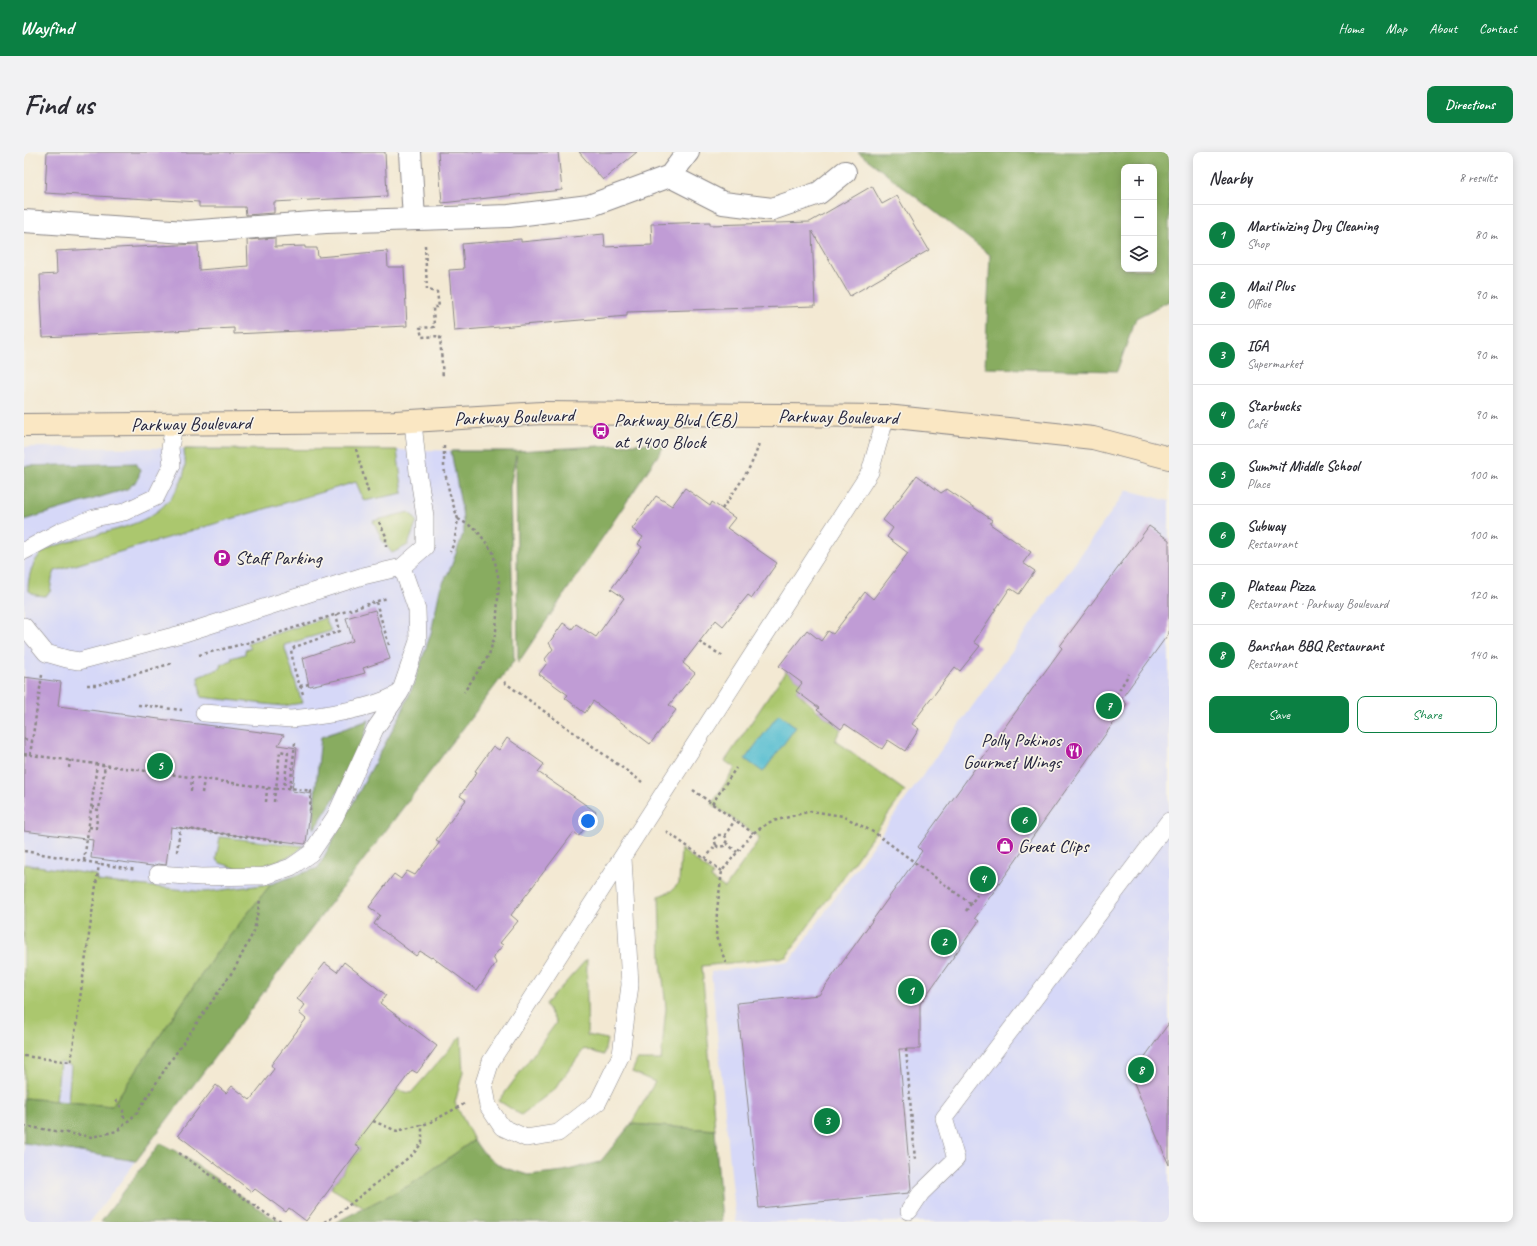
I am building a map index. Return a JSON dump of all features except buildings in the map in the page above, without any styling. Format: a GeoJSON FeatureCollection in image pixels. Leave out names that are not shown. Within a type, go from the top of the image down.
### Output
{"type":"FeatureCollection","features":[{"type":"Feature","properties":{"kind":"street"},"geometry":{"type":"LineString","coordinates":[[410,152],[419,218]]}},
{"type":"Feature","properties":{"kind":"street"},"geometry":{"type":"LineString","coordinates":[[24,222],[186,232],[326,222],[509,216],[589,206],[670,176],[688,152]]}},
{"type":"Feature","properties":{"kind":"street"},"geometry":{"type":"LineString","coordinates":[[670,176],[723,203],[772,209],[819,193],[845,172]]}},
{"type":"Feature","properties":{"kind":"street","name":"Parkway Boulevard"},"geometry":{"type":"LineString","coordinates":[[24,425],[413,422],[542,413],[886,416],[1093,438],[1169,458]]}},
{"type":"Feature","properties":{"kind":"lane"},"geometry":{"type":"LineString","coordinates":[[623,858],[630,985],[621,1055],[598,1102],[558,1133],[526,1138],[502,1127],[488,1106],[484,1083],[491,1061],[870,472],[886,416]]}},
{"type":"Feature","properties":{"kind":"lane"},"geometry":{"type":"LineString","coordinates":[[24,626],[46,653],[67,660],[79,661],[185,633],[363,576],[402,567],[425,547],[425,516],[418,472],[413,422]]}},
{"type":"Feature","properties":{"kind":"lane"},"geometry":{"type":"LineString","coordinates":[[24,551],[61,531],[94,518],[124,512],[156,497],[172,465],[170,448],[174,425]]}},
{"type":"Feature","properties":{"kind":"lane"},"geometry":{"type":"LineString","coordinates":[[166,875],[219,877],[265,876],[291,867],[311,853],[335,817],[375,729],[400,693],[418,641],[417,610],[402,567]]}},
{"type":"Feature","properties":{"kind":"lane"},"geometry":{"type":"LineString","coordinates":[[204,713],[291,719],[303,718],[350,710],[381,702],[400,693]]}},
{"type":"Feature","properties":{"kind":"lane"},"geometry":{"type":"LineString","coordinates":[[909,1211],[921,1193],[956,1159],[944,1118],[1169,822]]}},
{"type":"Feature","properties":{"kind":"path"},"geometry":{"type":"LineString","coordinates":[[419,218],[427,290],[437,292],[439,307],[433,307],[434,328],[420,328],[422,337],[440,336],[444,378]]}},
{"type":"Feature","properties":{"kind":"path"},"geometry":{"type":"LineString","coordinates":[[722,509],[746,473],[759,441]]}},
{"type":"Feature","properties":{"kind":"path"},"geometry":{"type":"LineString","coordinates":[[355,445],[369,495]]}},
{"type":"Feature","properties":{"kind":"path"},"geometry":{"type":"LineString","coordinates":[[458,519],[476,529],[493,552],[499,581],[496,631],[491,649],[489,655],[464,692]]}},
{"type":"Feature","properties":{"kind":"path"},"geometry":{"type":"LineString","coordinates":[[376,602],[389,645]]}},
{"type":"Feature","properties":{"kind":"path"},"geometry":{"type":"LineString","coordinates":[[302,692],[295,672],[291,650],[295,647],[340,631],[336,614]]}},
{"type":"Feature","properties":{"kind":"path"},"geometry":{"type":"LineString","coordinates":[[1116,695],[1129,674]]}},
{"type":"Feature","properties":{"kind":"path"},"geometry":{"type":"LineString","coordinates":[[30,755],[41,679]]}},
{"type":"Feature","properties":{"kind":"path"},"geometry":{"type":"LineString","coordinates":[[504,682],[662,797]]}},
{"type":"Feature","properties":{"kind":"path"},"geometry":{"type":"LineString","coordinates":[[300,686],[309,684]]}},
{"type":"Feature","properties":{"kind":"path"},"geometry":{"type":"LineString","coordinates":[[138,705],[204,713]]}},
{"type":"Feature","properties":{"kind":"path"},"geometry":{"type":"LineString","coordinates":[[24,740],[32,741]]}},
{"type":"Feature","properties":{"kind":"path"},"geometry":{"type":"LineString","coordinates":[[290,788],[294,747]]}},
{"type":"Feature","properties":{"kind":"path"},"geometry":{"type":"LineString","coordinates":[[274,802],[280,751],[288,753],[284,788]]}},
{"type":"Feature","properties":{"kind":"path"},"geometry":{"type":"LineString","coordinates":[[24,754],[276,789]]}},
{"type":"Feature","properties":{"kind":"path"},"geometry":{"type":"LineString","coordinates":[[24,754],[98,764]]}},
{"type":"Feature","properties":{"kind":"path"},"geometry":{"type":"LineString","coordinates":[[69,768],[70,760]]}},
{"type":"Feature","properties":{"kind":"path"},"geometry":{"type":"LineString","coordinates":[[98,764],[93,809],[99,810],[105,765]]}},
{"type":"Feature","properties":{"kind":"path"},"geometry":{"type":"LineString","coordinates":[[84,861],[98,764]]}},
{"type":"Feature","properties":{"kind":"path"},"geometry":{"type":"LineString","coordinates":[[105,765],[267,788],[290,788],[311,791],[309,815]]}},
{"type":"Feature","properties":{"kind":"path"},"geometry":{"type":"LineString","coordinates":[[89,827],[96,828],[105,765]]}},
{"type":"Feature","properties":{"kind":"path"},"geometry":{"type":"LineString","coordinates":[[712,804],[736,768]]}},
{"type":"Feature","properties":{"kind":"path"},"geometry":{"type":"LineString","coordinates":[[191,791],[192,777]]}},
{"type":"Feature","properties":{"kind":"path"},"geometry":{"type":"LineString","coordinates":[[674,777],[753,833]]}},
{"type":"Feature","properties":{"kind":"path"},"geometry":{"type":"LineString","coordinates":[[202,793],[204,779]]}},
{"type":"Feature","properties":{"kind":"path"},"geometry":{"type":"LineString","coordinates":[[266,802],[267,788]]}},
{"type":"Feature","properties":{"kind":"path"},"geometry":{"type":"LineString","coordinates":[[726,963],[716,937],[717,910],[722,871],[753,833],[770,822],[811,811],[843,816],[879,836],[971,904]]}},
{"type":"Feature","properties":{"kind":"path"},"geometry":{"type":"LineString","coordinates":[[648,818],[722,871]]}},
{"type":"Feature","properties":{"kind":"path"},"geometry":{"type":"LineString","coordinates":[[725,835],[735,820]]}},
{"type":"Feature","properties":{"kind":"path"},"geometry":{"type":"LineString","coordinates":[[24,851],[166,875],[180,828],[290,842]]}},
{"type":"Feature","properties":{"kind":"path"},"geometry":{"type":"LineString","coordinates":[[716,845],[714,839],[717,835],[725,835]]}},
{"type":"Feature","properties":{"kind":"path"},"geometry":{"type":"LineString","coordinates":[[725,835],[727,840],[726,843]]}},
{"type":"Feature","properties":{"kind":"path"},"geometry":{"type":"LineString","coordinates":[[716,845],[718,847],[724,846],[726,843]]}},
{"type":"Feature","properties":{"kind":"path"},"geometry":{"type":"LineString","coordinates":[[726,843],[737,852]]}},
{"type":"Feature","properties":{"kind":"path"},"geometry":{"type":"LineString","coordinates":[[705,859],[716,845]]}},
{"type":"Feature","properties":{"kind":"path"},"geometry":{"type":"LineString","coordinates":[[24,1056],[71,1062],[99,864]]}},
{"type":"Feature","properties":{"kind":"path"},"geometry":{"type":"LineString","coordinates":[[24,1126],[92,1137],[117,1131],[137,1113],[167,1066],[235,968],[254,931],[265,876]]}},
{"type":"Feature","properties":{"kind":"path"},"geometry":{"type":"LineString","coordinates":[[966,911],[977,895]]}},
{"type":"Feature","properties":{"kind":"path"},"geometry":{"type":"LineString","coordinates":[[906,1049],[915,1160]]}},
{"type":"Feature","properties":{"kind":"path"},"geometry":{"type":"LineString","coordinates":[[373,1121],[398,1131],[429,1123],[486,1093]]}},
{"type":"Feature","properties":{"kind":"path"},"geometry":{"type":"LineString","coordinates":[[116,1100],[123,1110],[123,1116],[128,1121]]}},
{"type":"Feature","properties":{"kind":"path"},"geometry":{"type":"LineString","coordinates":[[324,1222],[334,1217],[413,1154],[422,1143],[422,1124]]}},
{"type":"Feature","properties":{"kind":"path"},"geometry":{"type":"LineString","coordinates":[[179,1153],[268,1215],[281,1222]]}},
{"type":"Feature","properties":{"kind":"shaded area"},"geometry":{"type":"Polygon","coordinates":[[[24,447],[517,451],[510,487],[514,661],[90,1222],[24,1222],[24,447]]]}},
{"type":"Feature","properties":{"kind":"shaded area"},"geometry":{"type":"Polygon","coordinates":[[[1127,490],[1169,501],[1169,1222],[736,1222],[711,972],[790,961],[1127,490]]]}},
{"type":"Feature","properties":{"kind":"green space"},"geometry":{"type":"Polygon","coordinates":[[[858,152],[1169,153],[1169,301],[1136,318],[1117,371],[985,368],[990,255],[858,152]]]}},
{"type":"Feature","properties":{"kind":"green space"},"geometry":{"type":"Polygon","coordinates":[[[667,442],[518,663],[516,455],[510,487],[514,661],[136,1161],[24,1143],[24,1098],[112,1106],[217,952],[271,884],[318,868],[401,714],[413,686],[431,633],[440,589],[451,567],[464,531],[462,510],[451,451],[517,451],[667,442]]]}},
{"type":"Feature","properties":{"kind":"green space"},"geometry":{"type":"Polygon","coordinates":[[[184,449],[397,450],[403,493],[364,501],[356,482],[55,571],[50,592],[45,596],[35,595],[28,590],[29,577],[32,568],[36,560],[44,551],[55,546],[138,522],[163,507],[173,495],[182,479],[185,465],[184,449]]]}},
{"type":"Feature","properties":{"kind":"green space"},"geometry":{"type":"Polygon","coordinates":[[[136,463],[140,470],[138,480],[127,489],[24,520],[24,466],[136,463]]]}},
{"type":"Feature","properties":{"kind":"green space"},"geometry":{"type":"Polygon","coordinates":[[[409,512],[417,521],[408,545],[392,553],[382,540],[373,521],[409,512]]]}},
{"type":"Feature","properties":{"kind":"green space"},"geometry":{"type":"Polygon","coordinates":[[[325,618],[331,631],[284,645],[302,703],[283,706],[201,697],[198,677],[221,668],[220,665],[232,660],[231,658],[245,654],[245,650],[251,648],[247,643],[325,618]]]}},
{"type":"Feature","properties":{"kind":"green space"},"geometry":{"type":"Polygon","coordinates":[[[786,671],[802,683],[796,691],[819,712],[841,729],[835,740],[905,791],[786,957],[702,966],[715,1130],[631,1124],[655,1082],[632,1072],[637,1060],[661,1060],[666,1008],[661,961],[659,896],[671,891],[679,883],[681,849],[713,874],[711,878],[725,888],[760,838],[712,804],[735,768],[725,761],[786,671]]]}},
{"type":"Feature","properties":{"kind":"green space"},"geometry":{"type":"Polygon","coordinates":[[[369,720],[360,749],[346,777],[331,804],[314,829],[315,795],[321,737],[369,720]]]}},
{"type":"Feature","properties":{"kind":"green space"},"geometry":{"type":"Polygon","coordinates":[[[220,837],[303,846],[295,854],[269,864],[242,870],[220,863],[216,859],[220,837]]]}},
{"type":"Feature","properties":{"kind":"green space"},"geometry":{"type":"Polygon","coordinates":[[[24,864],[97,875],[97,881],[205,892],[271,884],[217,952],[112,1106],[68,1102],[71,1066],[60,1062],[56,1101],[24,1098],[24,864]]]}},
{"type":"Feature","properties":{"kind":"green space"},"geometry":{"type":"Polygon","coordinates":[[[587,959],[587,1035],[607,1039],[604,1055],[584,1049],[555,1089],[521,1115],[499,1101],[556,1023],[546,1004],[587,959]]]}},
{"type":"Feature","properties":{"kind":"green space"},"geometry":{"type":"Polygon","coordinates":[[[461,1036],[463,1072],[455,1103],[474,1140],[412,1184],[364,1208],[331,1188],[360,1149],[354,1145],[396,1090],[411,1093],[461,1036]]]}},
{"type":"Feature","properties":{"kind":"green space"},"geometry":{"type":"Polygon","coordinates":[[[631,1124],[715,1130],[722,1222],[336,1222],[412,1184],[474,1140],[483,1153],[502,1167],[528,1175],[564,1171],[600,1162],[631,1124]]]}},
{"type":"Feature","properties":{"kind":"green space"},"geometry":{"type":"Polygon","coordinates":[[[160,1143],[179,1153],[268,1215],[281,1222],[101,1222],[160,1143]]]}},
{"type":"Feature","properties":{"kind":"water"},"geometry":{"type":"Polygon","coordinates":[[[779,714],[796,727],[763,772],[745,759],[779,714]]]}},
{"type":"Feature","properties":{"kind":"place","name":"Parkway Blvd (EB) at 1400 Block"},"geometry":{"type":"Point","coordinates":[601,431]}},
{"type":"Feature","properties":{"kind":"place","name":"Staff Parking"},"geometry":{"type":"Point","coordinates":[222,558]}},
{"type":"Feature","properties":{"kind":"place","name":"Plateau Pizza"},"geometry":{"type":"Point","coordinates":[1109,706]}},
{"type":"Feature","properties":{"kind":"place","name":"Polly Pokinos Gourmet Wings"},"geometry":{"type":"Point","coordinates":[1074,751]}},
{"type":"Feature","properties":{"kind":"place","name":"Summit Middle School"},"geometry":{"type":"Point","coordinates":[160,766]}},
{"type":"Feature","properties":{"kind":"place","name":"Subway"},"geometry":{"type":"Point","coordinates":[1024,820]}},
{"type":"Feature","properties":{"kind":"place","name":"Great Clips"},"geometry":{"type":"Point","coordinates":[1005,846]}},
{"type":"Feature","properties":{"kind":"place","name":"Starbucks"},"geometry":{"type":"Point","coordinates":[983,879]}},
{"type":"Feature","properties":{"kind":"place","name":"Mail Plus"},"geometry":{"type":"Point","coordinates":[944,942]}},
{"type":"Feature","properties":{"kind":"place","name":"Martinizing Dry Cleaning"},"geometry":{"type":"Point","coordinates":[911,991]}},
{"type":"Feature","properties":{"kind":"place","name":"Banshan BBQ Restaurant"},"geometry":{"type":"Point","coordinates":[1141,1070]}},
{"type":"Feature","properties":{"kind":"place","name":"IGA"},"geometry":{"type":"Point","coordinates":[827,1121]}}]}
